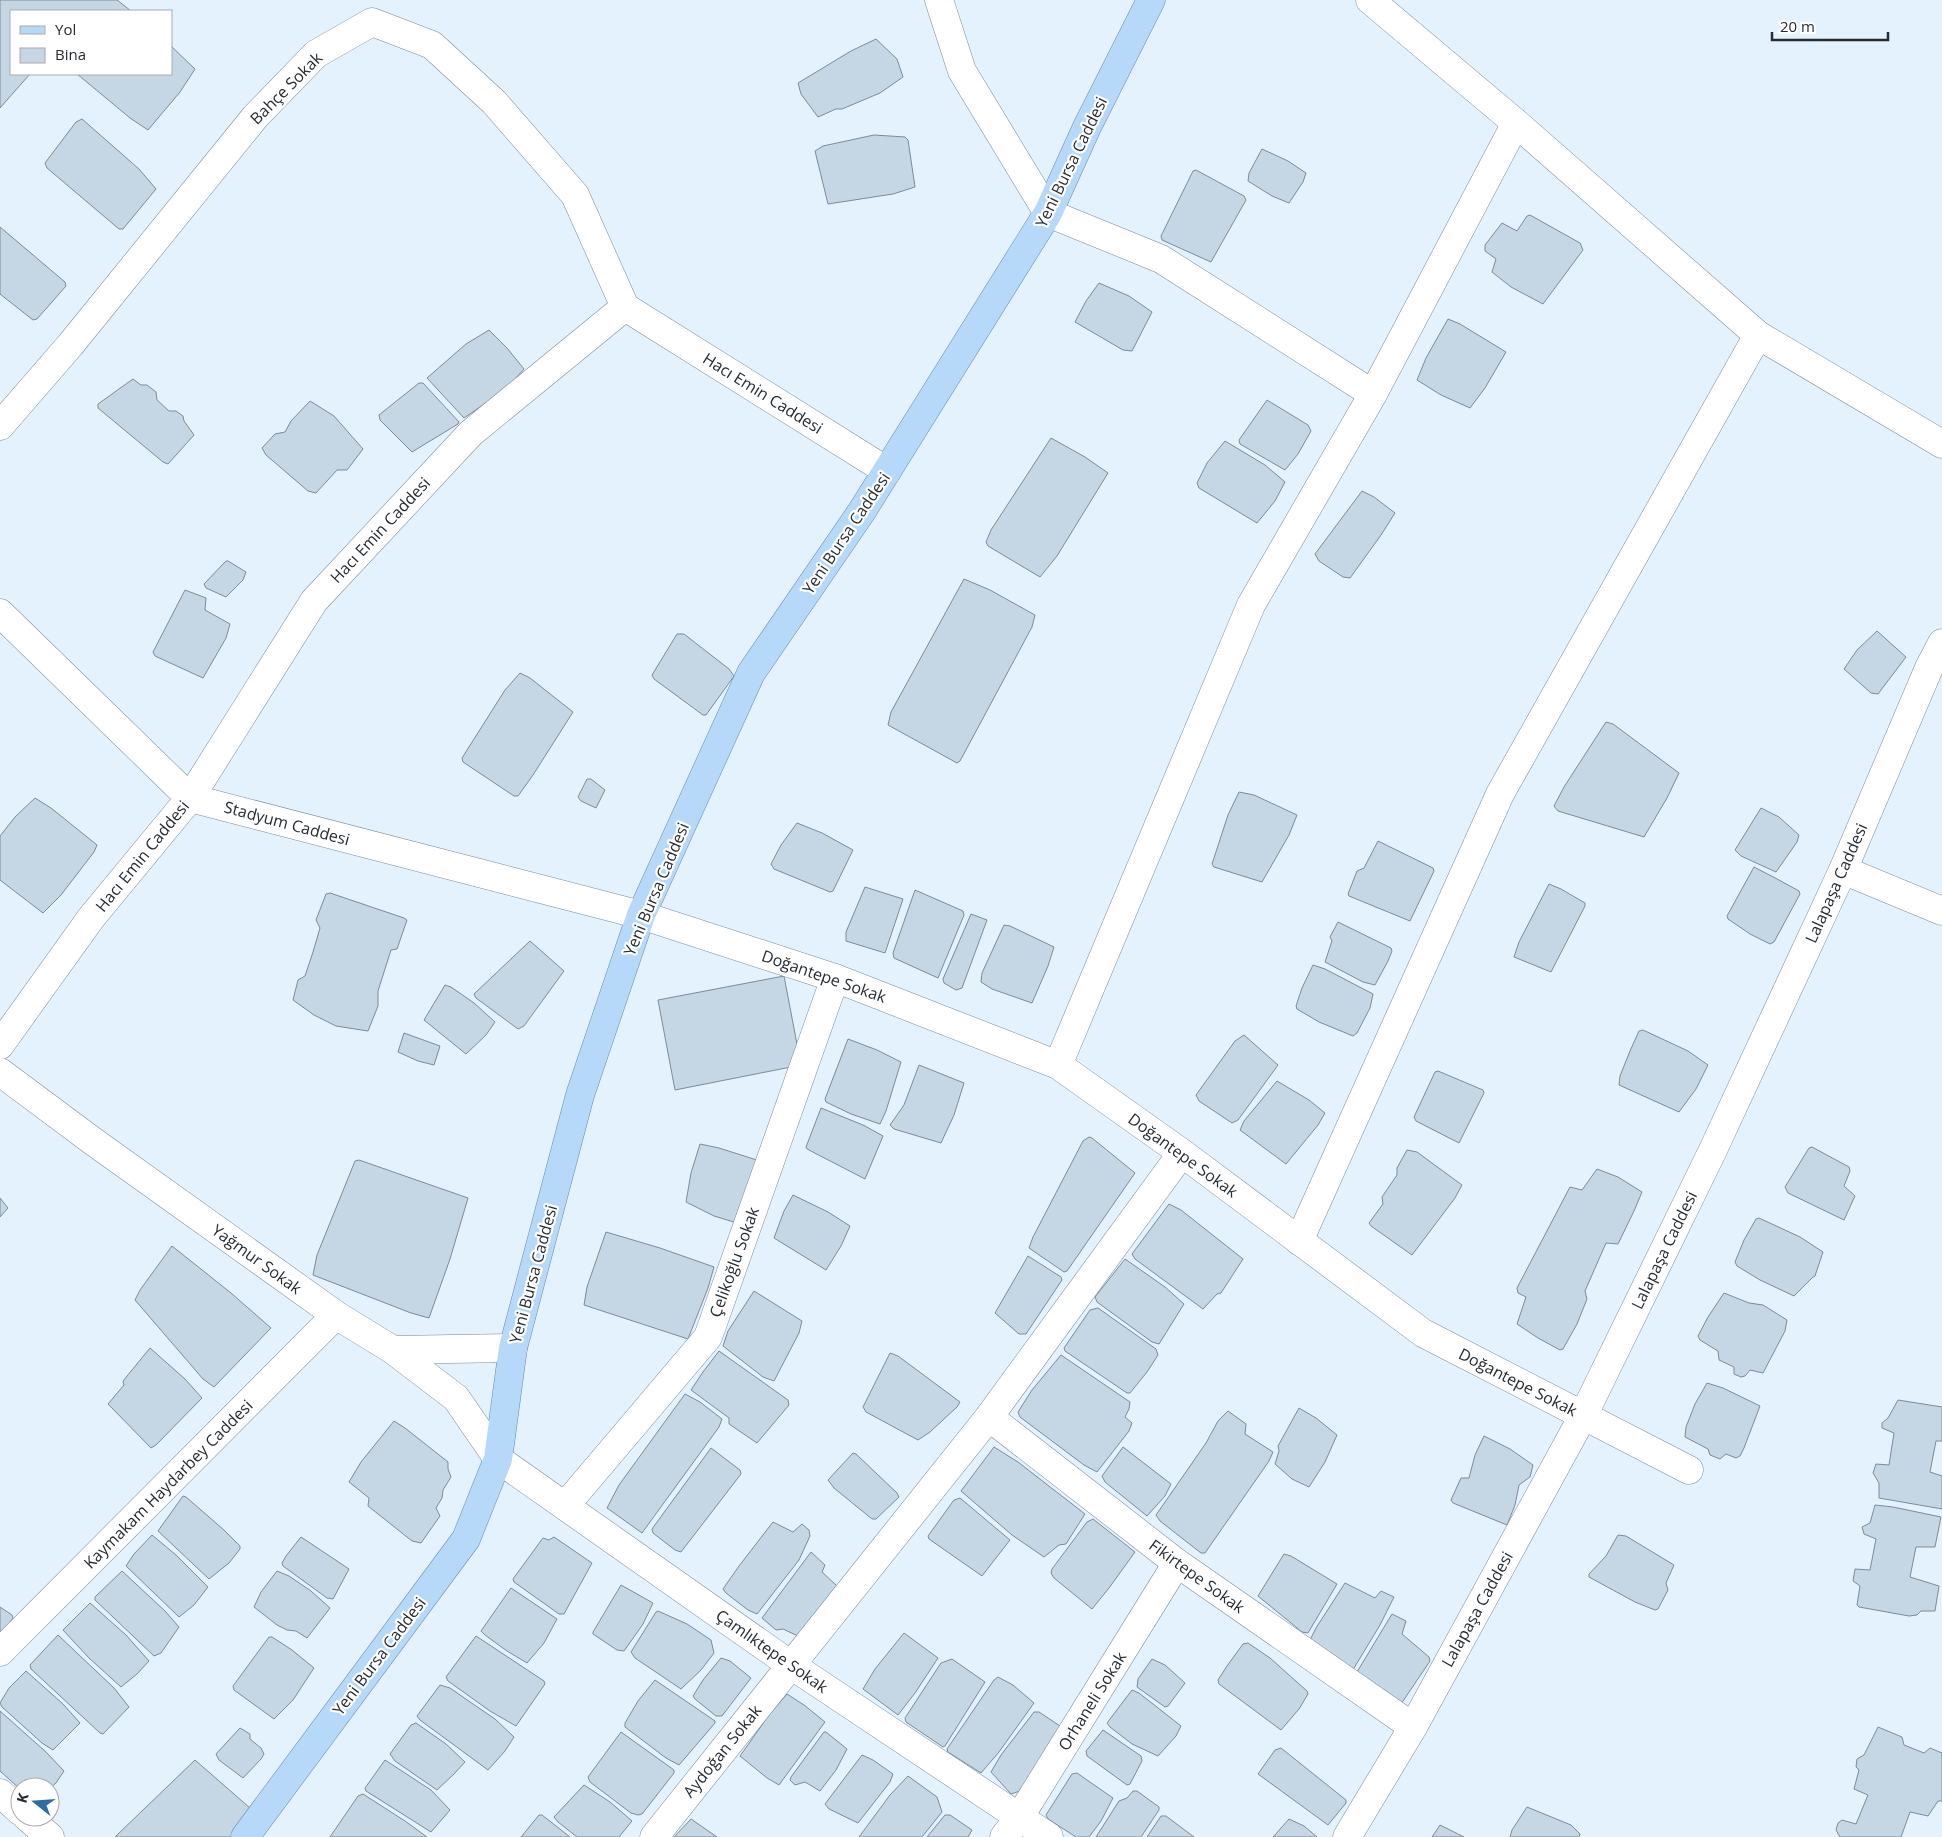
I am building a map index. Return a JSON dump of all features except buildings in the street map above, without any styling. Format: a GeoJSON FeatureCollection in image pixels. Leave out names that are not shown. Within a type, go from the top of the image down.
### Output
{"type":"FeatureCollection","features":[{"type":"Feature","properties":{"kind":"main road","name":"Yeni Bursa Caddesi"},"geometry":{"type":"LineString","coordinates":[[245,1837],[466,1540],[498,1459],[514,1348],[580,1095],[641,915],[752,673],[862,511],[1048,213],[1087,127],[1151,0]]}},
{"type":"Feature","properties":{"kind":"street"},"geometry":{"type":"LineString","coordinates":[[940,0],[962,71],[1048,213],[1161,259],[1373,394]]}},
{"type":"Feature","properties":{"kind":"street"},"geometry":{"type":"LineString","coordinates":[[1370,0],[1516,123],[1758,335],[1942,444]]}},
{"type":"Feature","properties":{"kind":"street","name":"Bahçe Sokak"},"geometry":{"type":"LineString","coordinates":[[0,426],[71,344],[255,117],[316,54],[372,22],[432,45],[494,102],[575,195],[625,307]]}},
{"type":"Feature","properties":{"kind":"street"},"geometry":{"type":"LineString","coordinates":[[1058,1065],[1252,605],[1373,394],[1516,123]]}},
{"type":"Feature","properties":{"kind":"street","name":"Hacı Emin Caddesi"},"geometry":{"type":"LineString","coordinates":[[0,1046],[91,918],[190,798],[314,600],[471,432],[625,307],[887,471]]}},
{"type":"Feature","properties":{"kind":"street"},"geometry":{"type":"LineString","coordinates":[[1298,1241],[1500,794],[1758,335]]}},
{"type":"Feature","properties":{"kind":"street","name":"Stadyum Caddesi"},"geometry":{"type":"LineString","coordinates":[[0,613],[190,798],[641,915]]}},
{"type":"Feature","properties":{"kind":"street","name":"Lalapaşa Caddesi"},"geometry":{"type":"LineString","coordinates":[[1347,1837],[1413,1727],[1583,1416],[1712,1152],[1843,870],[1942,643]]}},
{"type":"Feature","properties":{"kind":"street"},"geometry":{"type":"LineString","coordinates":[[1843,870],[1942,911]]}},
{"type":"Feature","properties":{"kind":"street","name":"Doğantepe Sokak"},"geometry":{"type":"LineString","coordinates":[[641,915],[835,978],[1058,1065],[1182,1153],[1424,1333],[1689,1470]]}},
{"type":"Feature","properties":{"kind":"street","name":"Çelikoğlu Sokak"},"geometry":{"type":"LineString","coordinates":[[565,1506],[708,1336],[835,978]]}},
{"type":"Feature","properties":{"kind":"street","name":"Yağmur Sokak"},"geometry":{"type":"LineString","coordinates":[[0,1072],[102,1148],[336,1316],[393,1350],[456,1398],[498,1459]]}},
{"type":"Feature","properties":{"kind":"street","name":"Aydoğan Sokak"},"geometry":{"type":"LineString","coordinates":[[654,1837],[988,1417],[1182,1153]]}},
{"type":"Feature","properties":{"kind":"street","name":"Kaymakam Haydarbey Caddesi"},"geometry":{"type":"LineString","coordinates":[[0,1652],[336,1316]]}},
{"type":"Feature","properties":{"kind":"street"},"geometry":{"type":"LineString","coordinates":[[393,1350],[514,1348]]}},
{"type":"Feature","properties":{"kind":"street","name":"Fikirtepe Sokak"},"geometry":{"type":"LineString","coordinates":[[988,1417],[1177,1563],[1413,1727]]}},
{"type":"Feature","properties":{"kind":"street","name":"Çamlıktepe Sokak"},"geometry":{"type":"LineString","coordinates":[[498,1459],[791,1665],[1012,1827],[1049,1837]]}},
{"type":"Feature","properties":{"kind":"street","name":"Orhaneli Sokak"},"geometry":{"type":"LineString","coordinates":[[1012,1827],[1177,1563]]}},
{"type":"Feature","properties":{"kind":"street"},"geometry":{"type":"LineString","coordinates":[[0,1793],[10,1802]]}},
{"type":"Feature","properties":{"kind":"street"},"geometry":{"type":"LineString","coordinates":[[38,1827],[50,1837]]}}]}
